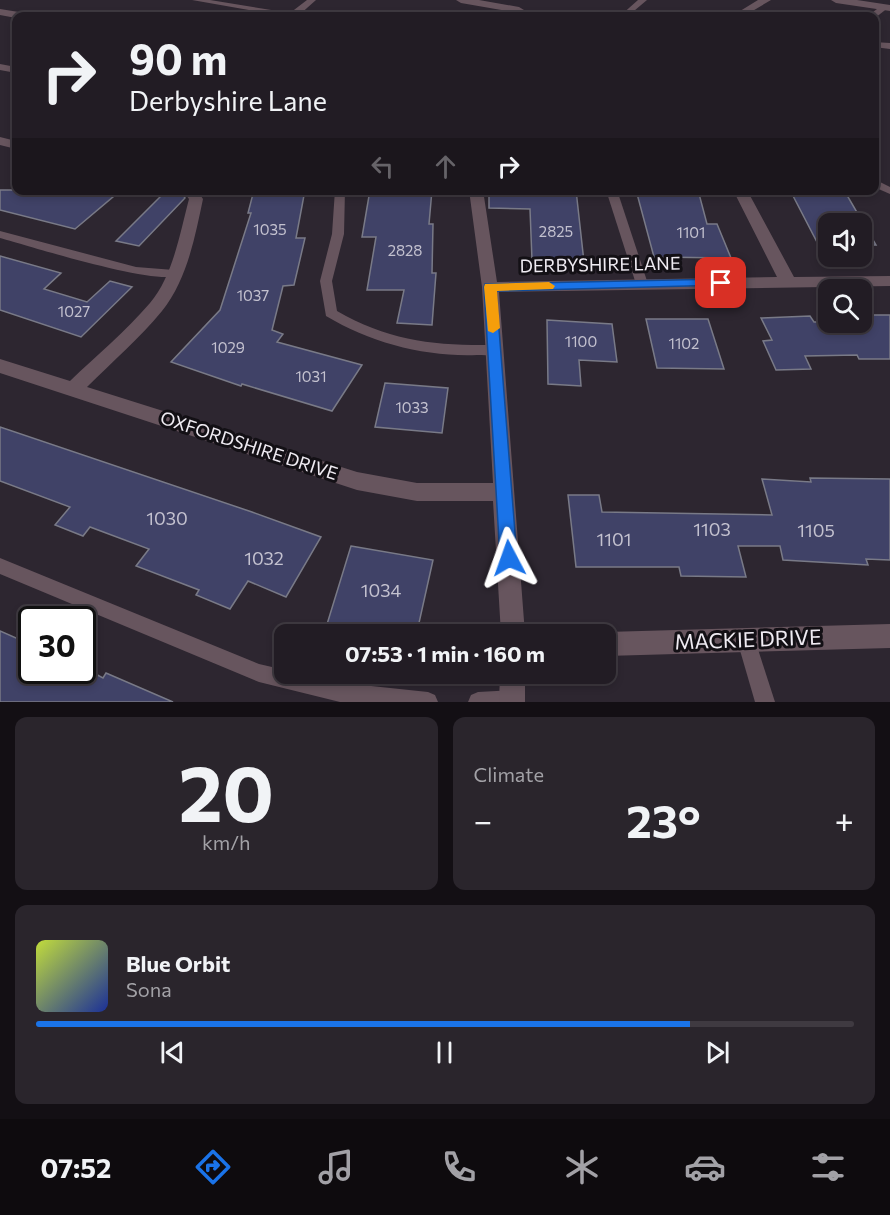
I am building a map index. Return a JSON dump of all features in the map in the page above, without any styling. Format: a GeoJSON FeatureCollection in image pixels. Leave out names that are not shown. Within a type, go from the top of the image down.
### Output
{"type":"FeatureCollection","features":[{"type":"Feature","properties":{"kind":"street"},"geometry":{"type":"LineString","coordinates":[[461,0],[520,10]]}},
{"type":"Feature","properties":{"kind":"street"},"geometry":{"type":"LineString","coordinates":[[744,12],[766,0]]}},
{"type":"Feature","properties":{"kind":"street"},"geometry":{"type":"LineString","coordinates":[[836,0],[887,7]]}},
{"type":"Feature","properties":{"kind":"street"},"geometry":{"type":"LineString","coordinates":[[73,390],[156,307],[165,295],[174,274],[196,199],[193,195]]}},
{"type":"Feature","properties":{"kind":"street"},"geometry":{"type":"LineString","coordinates":[[477,195],[490,287],[512,624]]}},
{"type":"Feature","properties":{"kind":"street"},"geometry":{"type":"LineString","coordinates":[[743,195],[789,284]]}},
{"type":"Feature","properties":{"kind":"street","name":"DERBYSHIRE LANE"},"geometry":{"type":"LineString","coordinates":[[490,287],[890,281]]}},
{"type":"Feature","properties":{"kind":"street","name":"OXFORDSHIRE DRIVE"},"geometry":{"type":"LineString","coordinates":[[0,366],[357,481],[417,492],[505,492]]}},
{"type":"Feature","properties":{"kind":"street","name":"MACKIE DRIVE"},"geometry":{"type":"LineString","coordinates":[[616,644],[890,636]]}},
{"type":"Feature","properties":{"kind":"street"},"geometry":{"type":"LineString","coordinates":[[512,701],[513,684]]}},
{"type":"Feature","properties":{"kind":"lane"},"geometry":{"type":"LineString","coordinates":[[196,0],[269,12]]}},
{"type":"Feature","properties":{"kind":"lane"},"geometry":{"type":"LineString","coordinates":[[298,12],[312,0]]}},
{"type":"Feature","properties":{"kind":"lane"},"geometry":{"type":"LineString","coordinates":[[629,12],[643,0]]}},
{"type":"Feature","properties":{"kind":"lane"},"geometry":{"type":"LineString","coordinates":[[340,195],[339,234],[326,281],[332,313],[348,324],[375,334],[442,350],[495,350]]}},
{"type":"Feature","properties":{"kind":"lane"},"geometry":{"type":"LineString","coordinates":[[613,195],[642,284]]}},
{"type":"Feature","properties":{"kind":"lane"},"geometry":{"type":"LineString","coordinates":[[0,234],[136,271],[174,274]]}},
{"type":"Feature","properties":{"kind":"lane"},"geometry":{"type":"LineString","coordinates":[[0,566],[259,673],[343,693],[428,702]]}},
{"type":"Feature","properties":{"kind":"lane"},"geometry":{"type":"LineString","coordinates":[[746,640],[765,702]]}},
{"type":"Feature","properties":{"kind":"lane"},"geometry":{"type":"LineString","coordinates":[[478,702],[512,701]]}},
{"type":"Feature","properties":{"kind":"building"},"geometry":{"type":"Polygon","coordinates":[[[0,190],[12,190],[12,195],[114,196],[75,229],[0,210],[0,190]]]}},
{"type":"Feature","properties":{"kind":"building"},"geometry":{"type":"Polygon","coordinates":[[[162,195],[183,195],[185,198],[139,246],[116,241],[162,195]]]}},
{"type":"Feature","properties":{"kind":"building"},"geometry":{"type":"Polygon","coordinates":[[[253,195],[304,195],[296,238],[305,238],[294,285],[283,286],[272,330],[283,334],[277,342],[362,365],[332,411],[242,384],[241,386],[171,362],[220,310],[251,213],[248,213],[253,195]]]}},
{"type":"Feature","properties":{"kind":"building"},"geometry":{"type":"Polygon","coordinates":[[[369,195],[432,195],[429,224],[433,224],[432,273],[436,273],[432,325],[397,323],[404,290],[367,290],[376,237],[362,237],[369,195]]]}},
{"type":"Feature","properties":{"kind":"building"},"geometry":{"type":"Polygon","coordinates":[[[489,195],[577,195],[584,262],[532,260],[530,209],[489,208],[489,195]]]}},
{"type":"Feature","properties":{"kind":"building"},"geometry":{"type":"Polygon","coordinates":[[[637,195],[699,195],[707,224],[717,224],[731,258],[654,257],[637,195]]]}},
{"type":"Feature","properties":{"kind":"building"},"geometry":{"type":"Polygon","coordinates":[[[793,195],[847,195],[857,213],[818,213],[818,244],[793,195]]]}},
{"type":"Feature","properties":{"kind":"building"},"geometry":{"type":"Polygon","coordinates":[[[0,256],[61,273],[44,289],[87,302],[110,281],[132,287],[81,337],[0,310],[0,256]]]}},
{"type":"Feature","properties":{"kind":"building"},"geometry":{"type":"Polygon","coordinates":[[[872,315],[890,315],[890,359],[859,359],[857,355],[805,356],[811,369],[776,370],[763,341],[772,340],[761,318],[810,316],[814,322],[818,322],[818,333],[872,333],[872,315]]]}},
{"type":"Feature","properties":{"kind":"building"},"geometry":{"type":"Polygon","coordinates":[[[646,319],[708,319],[724,369],[657,368],[646,319]]]}},
{"type":"Feature","properties":{"kind":"building"},"geometry":{"type":"Polygon","coordinates":[[[547,320],[612,324],[617,362],[579,360],[581,386],[548,384],[547,320]]]}},
{"type":"Feature","properties":{"kind":"building"},"geometry":{"type":"Polygon","coordinates":[[[385,383],[448,388],[442,433],[375,427],[385,383]]]}},
{"type":"Feature","properties":{"kind":"building"},"geometry":{"type":"Polygon","coordinates":[[[0,427],[321,537],[286,597],[248,581],[230,609],[196,595],[199,590],[136,566],[149,549],[90,527],[83,536],[55,525],[70,507],[0,481],[0,427]]]}},
{"type":"Feature","properties":{"kind":"building"},"geometry":{"type":"Polygon","coordinates":[[[810,478],[890,479],[890,560],[866,559],[868,565],[783,560],[780,546],[738,546],[746,577],[681,576],[679,567],[576,567],[568,495],[599,495],[602,512],[772,515],[762,479],[811,482],[810,478]]]}},
{"type":"Feature","properties":{"kind":"building"},"geometry":{"type":"Polygon","coordinates":[[[351,546],[433,560],[419,624],[327,624],[351,546]]]}},
{"type":"Feature","properties":{"kind":"building"},"geometry":{"type":"Polygon","coordinates":[[[0,631],[18,639],[18,684],[96,684],[96,674],[103,678],[106,673],[173,702],[0,702],[0,631]]]}},
{"type":"Feature","properties":{"kind":"slow traffic"},"geometry":{"type":"LineString","coordinates":[[493,328],[490,287],[549,286]]}},
{"type":"Feature","properties":{"kind":"route"},"geometry":{"type":"LineString","coordinates":[[509,558],[490,287],[721,283]]}}]}
